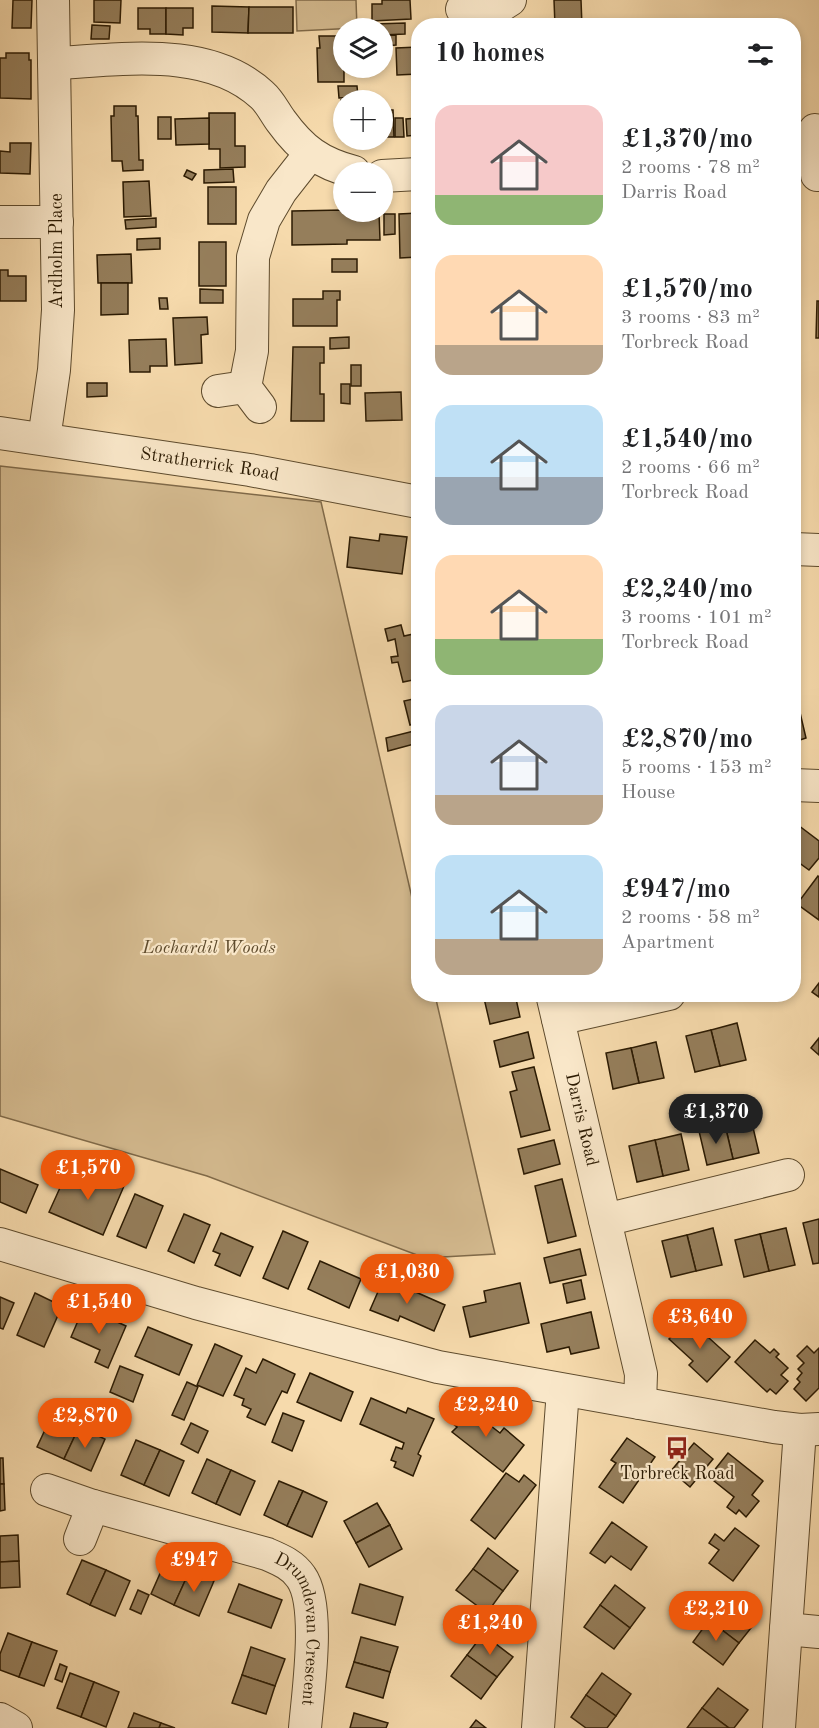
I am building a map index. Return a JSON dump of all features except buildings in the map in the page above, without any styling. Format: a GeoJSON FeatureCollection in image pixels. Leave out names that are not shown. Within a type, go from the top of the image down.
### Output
{"type":"FeatureCollection","features":[{"type":"Feature","properties":{"kind":"street","name":"Ardholm Place"},"geometry":{"type":"LineString","coordinates":[[44,439],[54,370],[58,310],[53,0]]}},
{"type":"Feature","properties":{"kind":"street"},"geometry":{"type":"LineString","coordinates":[[54,63],[167,59],[204,64],[240,79],[264,96],[293,137],[310,154],[333,166]]}},
{"type":"Feature","properties":{"kind":"street"},"geometry":{"type":"LineString","coordinates":[[241,395],[252,351],[254,257],[264,220],[281,191],[310,154]]}},
{"type":"Feature","properties":{"kind":"street"},"geometry":{"type":"LineString","coordinates":[[393,175],[411,174]]}},
{"type":"Feature","properties":{"kind":"street"},"geometry":{"type":"LineString","coordinates":[[0,222],[57,222]]}},
{"type":"Feature","properties":{"kind":"street","name":"Stratherrick Road"},"geometry":{"type":"LineString","coordinates":[[0,433],[250,470],[411,501]]}},
{"type":"Feature","properties":{"kind":"street"},"geometry":{"type":"LineString","coordinates":[[801,549],[819,550]]}},
{"type":"Feature","properties":{"kind":"street"},"geometry":{"type":"LineString","coordinates":[[801,785],[819,786]]}},
{"type":"Feature","properties":{"kind":"street","name":"Darris Road"},"geometry":{"type":"LineString","coordinates":[[599,1002],[555,1007],[641,1374],[640,1403]]}},
{"type":"Feature","properties":{"kind":"street"},"geometry":{"type":"LineString","coordinates":[[604,1220],[775,1187]]}},
{"type":"Feature","properties":{"kind":"street"},"geometry":{"type":"LineString","coordinates":[[0,1244],[196,1303],[427,1364],[563,1390],[809,1430],[786,1629],[779,1728]]}},
{"type":"Feature","properties":{"kind":"street"},"geometry":{"type":"LineString","coordinates":[[538,1728],[563,1390]]}},
{"type":"Feature","properties":{"kind":"street","name":"Drumdevan Crescent"},"geometry":{"type":"LineString","coordinates":[[47,1490],[93,1506],[267,1554],[287,1562],[302,1578],[310,1597],[313,1619],[305,1728]]}},
{"type":"Feature","properties":{"kind":"street"},"geometry":{"type":"LineString","coordinates":[[80,1539],[93,1506]]}},
{"type":"Feature","properties":{"kind":"street"},"geometry":{"type":"LineString","coordinates":[[786,1629],[819,1632]]}},
{"type":"Feature","properties":{"kind":"street"},"geometry":{"type":"LineString","coordinates":[[0,1719],[16,1728]]}},
{"type":"Feature","properties":{"kind":"green space"},"geometry":{"type":"Polygon","coordinates":[[[296,0],[356,0],[357,18],[333,18],[333,29],[297,31],[296,0]]]}},
{"type":"Feature","properties":{"kind":"green space","name":"Lochardil Woods"},"geometry":{"type":"Polygon","coordinates":[[[0,466],[321,502],[411,894],[411,1002],[437,1002],[495,1254],[425,1258],[207,1176],[0,1116],[0,466]]]}},
{"type":"Feature","properties":{"kind":"place","name":"Torbreck Road"},"geometry":{"type":"Point","coordinates":[677,1448]}}]}
